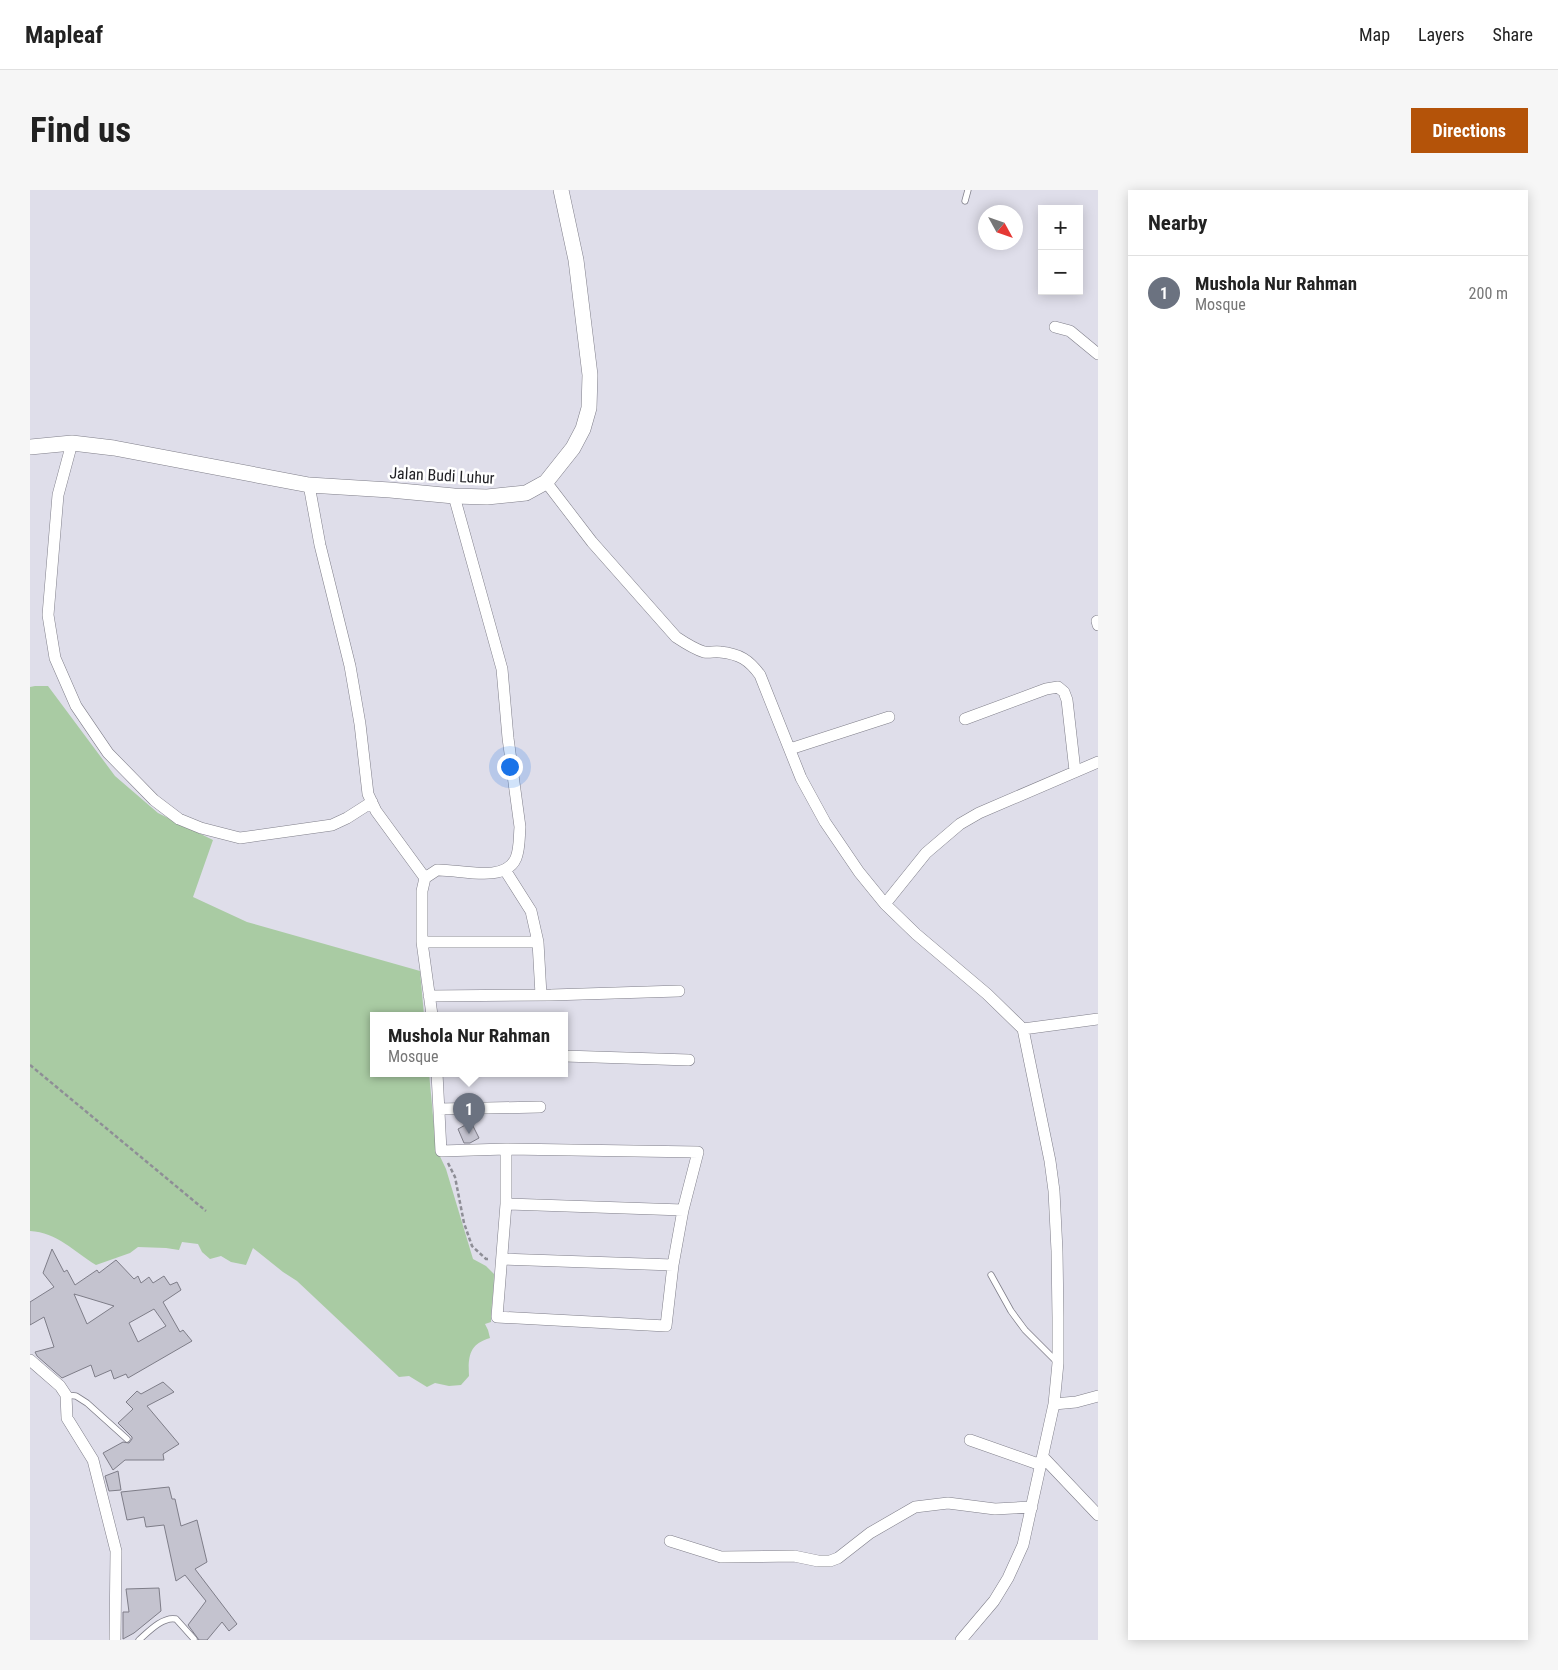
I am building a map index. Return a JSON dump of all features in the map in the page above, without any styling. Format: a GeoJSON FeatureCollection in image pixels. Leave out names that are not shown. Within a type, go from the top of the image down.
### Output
{"type":"FeatureCollection","features":[{"type":"Feature","properties":{"kind":"main road","name":"Jalan Budi Luhur"},"geometry":{"type":"LineString","coordinates":[[30,446],[72,443],[114,448],[308,485],[454,496],[488,497],[526,493],[546,482],[573,448],[583,429],[589,408],[590,375],[576,260],[561,190]]}},
{"type":"Feature","properties":{"kind":"street"},"geometry":{"type":"LineString","coordinates":[[1055,327],[1070,331],[1098,354]]}},
{"type":"Feature","properties":{"kind":"street"},"geometry":{"type":"LineString","coordinates":[[72,443],[58,495],[48,615],[55,658],[76,706],[108,753],[154,800],[179,820],[240,838],[332,825],[372,802]]}},
{"type":"Feature","properties":{"kind":"street"},"geometry":{"type":"LineString","coordinates":[[546,482],[592,542],[676,637],[688,646],[706,652],[720,652],[747,659],[760,675],[802,778],[825,822],[858,872],[885,904],[916,934],[980,988],[1023,1028],[1050,1161],[1054,1191],[1058,1251],[1058,1363],[1054,1404],[1023,1545],[1008,1578],[994,1601],[961,1640]]}},
{"type":"Feature","properties":{"kind":"street"},"geometry":{"type":"LineString","coordinates":[[308,485],[320,546],[350,666],[360,724],[368,794],[376,811],[426,878]]}},
{"type":"Feature","properties":{"kind":"street"},"geometry":{"type":"LineString","coordinates":[[432,1012],[422,942],[422,891],[426,878],[437,870],[484,873],[505,870],[516,858],[519,849],[520,827],[508,738],[502,669],[454,496]]}},
{"type":"Feature","properties":{"kind":"street"},"geometry":{"type":"LineString","coordinates":[[965,719],[1058,686],[1064,692],[1067,700],[1075,772]]}},
{"type":"Feature","properties":{"kind":"street"},"geometry":{"type":"LineString","coordinates":[[790,749],[889,716]]}},
{"type":"Feature","properties":{"kind":"street"},"geometry":{"type":"LineString","coordinates":[[885,904],[926,853],[960,824],[1098,762]]}},
{"type":"Feature","properties":{"kind":"street"},"geometry":{"type":"LineString","coordinates":[[505,870],[531,911],[538,942],[541,995]]}},
{"type":"Feature","properties":{"kind":"street"},"geometry":{"type":"LineString","coordinates":[[422,942],[538,942]]}},
{"type":"Feature","properties":{"kind":"street"},"geometry":{"type":"LineString","coordinates":[[429,996],[679,991]]}},
{"type":"Feature","properties":{"kind":"street"},"geometry":{"type":"LineString","coordinates":[[1023,1028],[1098,1019]]}},
{"type":"Feature","properties":{"kind":"street"},"geometry":{"type":"LineString","coordinates":[[568,1056],[689,1060]]}},
{"type":"Feature","properties":{"kind":"street"},"geometry":{"type":"LineString","coordinates":[[437,1077],[442,1150],[506,1149],[698,1152],[683,1210],[673,1265],[666,1326],[498,1317],[506,1204],[506,1149]]}},
{"type":"Feature","properties":{"kind":"street"},"geometry":{"type":"LineString","coordinates":[[439,1109],[540,1107]]}},
{"type":"Feature","properties":{"kind":"street"},"geometry":{"type":"LineString","coordinates":[[506,1204],[683,1210]]}},
{"type":"Feature","properties":{"kind":"street"},"geometry":{"type":"LineString","coordinates":[[502,1259],[673,1265]]}},
{"type":"Feature","properties":{"kind":"street"},"geometry":{"type":"LineString","coordinates":[[30,1360],[60,1386],[66,1395],[68,1418],[93,1460],[116,1551],[114,1640]]}},
{"type":"Feature","properties":{"kind":"street"},"geometry":{"type":"LineString","coordinates":[[1054,1404],[1076,1402],[1098,1396]]}},
{"type":"Feature","properties":{"kind":"street"},"geometry":{"type":"LineString","coordinates":[[970,1440],[1042,1461],[1098,1514]]}},
{"type":"Feature","properties":{"kind":"street"},"geometry":{"type":"LineString","coordinates":[[670,1541],[721,1557],[794,1556],[824,1561],[838,1558],[870,1533],[915,1507],[948,1503],[995,1509],[1032,1507]]}},
{"type":"Feature","properties":{"kind":"lane"},"geometry":{"type":"LineString","coordinates":[[964,201],[968,190]]}},
{"type":"Feature","properties":{"kind":"lane"},"geometry":{"type":"LineString","coordinates":[[990,1275],[1011,1311],[1025,1330],[1058,1363]]}},
{"type":"Feature","properties":{"kind":"lane"},"geometry":{"type":"LineString","coordinates":[[66,1395],[76,1396],[87,1403],[127,1439]]}},
{"type":"Feature","properties":{"kind":"lane"},"geometry":{"type":"LineString","coordinates":[[139,1640],[166,1620],[172,1618],[176,1619],[194,1639]]}},
{"type":"Feature","properties":{"kind":"path"},"geometry":{"type":"LineString","coordinates":[[30,1065],[206,1211]]}},
{"type":"Feature","properties":{"kind":"path"},"geometry":{"type":"LineString","coordinates":[[442,1150],[455,1177],[464,1223],[472,1246],[486,1258],[502,1259]]}},
{"type":"Feature","properties":{"kind":"green space"},"geometry":{"type":"Polygon","coordinates":[[[48,686],[115,776],[158,813],[213,840],[193,897],[247,922],[420,971],[424,1012],[370,1012],[370,1077],[429,1077],[436,1148],[446,1169],[473,1259],[486,1266],[494,1274],[491,1322],[485,1324],[490,1338],[478,1344],[471,1352],[469,1376],[461,1385],[449,1386],[435,1383],[427,1387],[409,1376],[399,1377],[297,1281],[253,1248],[246,1265],[231,1262],[221,1256],[210,1259],[202,1252],[198,1244],[182,1242],[179,1250],[138,1247],[130,1253],[96,1265],[57,1239],[40,1232],[30,1231],[30,687],[48,686]]]}},
{"type":"Feature","properties":{"kind":"building"},"geometry":{"type":"Polygon","coordinates":[[[471,1122],[479,1138],[470,1143],[464,1143],[458,1129],[471,1122]]]}},
{"type":"Feature","properties":{"kind":"building"},"geometry":{"type":"Polygon","coordinates":[[[52,1249],[64,1272],[67,1270],[75,1285],[97,1270],[99,1273],[116,1260],[134,1279],[138,1276],[141,1283],[149,1277],[153,1283],[164,1276],[170,1285],[177,1282],[181,1290],[163,1302],[180,1332],[183,1330],[192,1341],[128,1378],[126,1374],[114,1379],[111,1370],[95,1377],[91,1365],[62,1378],[35,1352],[54,1347],[44,1317],[30,1325],[30,1302],[54,1287],[43,1273],[52,1249]],[[74,1294],[87,1324],[114,1306],[81,1296],[74,1294]],[[154,1309],[129,1323],[138,1342],[166,1326],[154,1309]]]}},
{"type":"Feature","properties":{"kind":"building"},"geometry":{"type":"Polygon","coordinates":[[[163,1382],[174,1392],[147,1406],[179,1444],[163,1454],[164,1460],[125,1460],[113,1470],[103,1453],[123,1442],[129,1443],[132,1439],[118,1423],[133,1409],[126,1402],[137,1391],[141,1394],[163,1382]]]}},
{"type":"Feature","properties":{"kind":"building"},"geometry":{"type":"Polygon","coordinates":[[[118,1471],[121,1490],[109,1491],[105,1476],[118,1471]]]}},
{"type":"Feature","properties":{"kind":"building"},"geometry":{"type":"Polygon","coordinates":[[[169,1487],[172,1499],[175,1499],[181,1526],[197,1520],[207,1562],[195,1569],[237,1624],[229,1631],[222,1622],[207,1640],[199,1640],[188,1625],[206,1601],[185,1575],[176,1581],[164,1525],[146,1527],[144,1517],[127,1520],[121,1492],[169,1487]]]}},
{"type":"Feature","properties":{"kind":"building"},"geometry":{"type":"Polygon","coordinates":[[[159,1588],[161,1611],[134,1633],[123,1639],[123,1612],[129,1612],[126,1589],[159,1588]]]}},
{"type":"Feature","properties":{"kind":"place","name":"Mushola Nur Rahman"},"geometry":{"type":"Point","coordinates":[469,1134]}}]}
